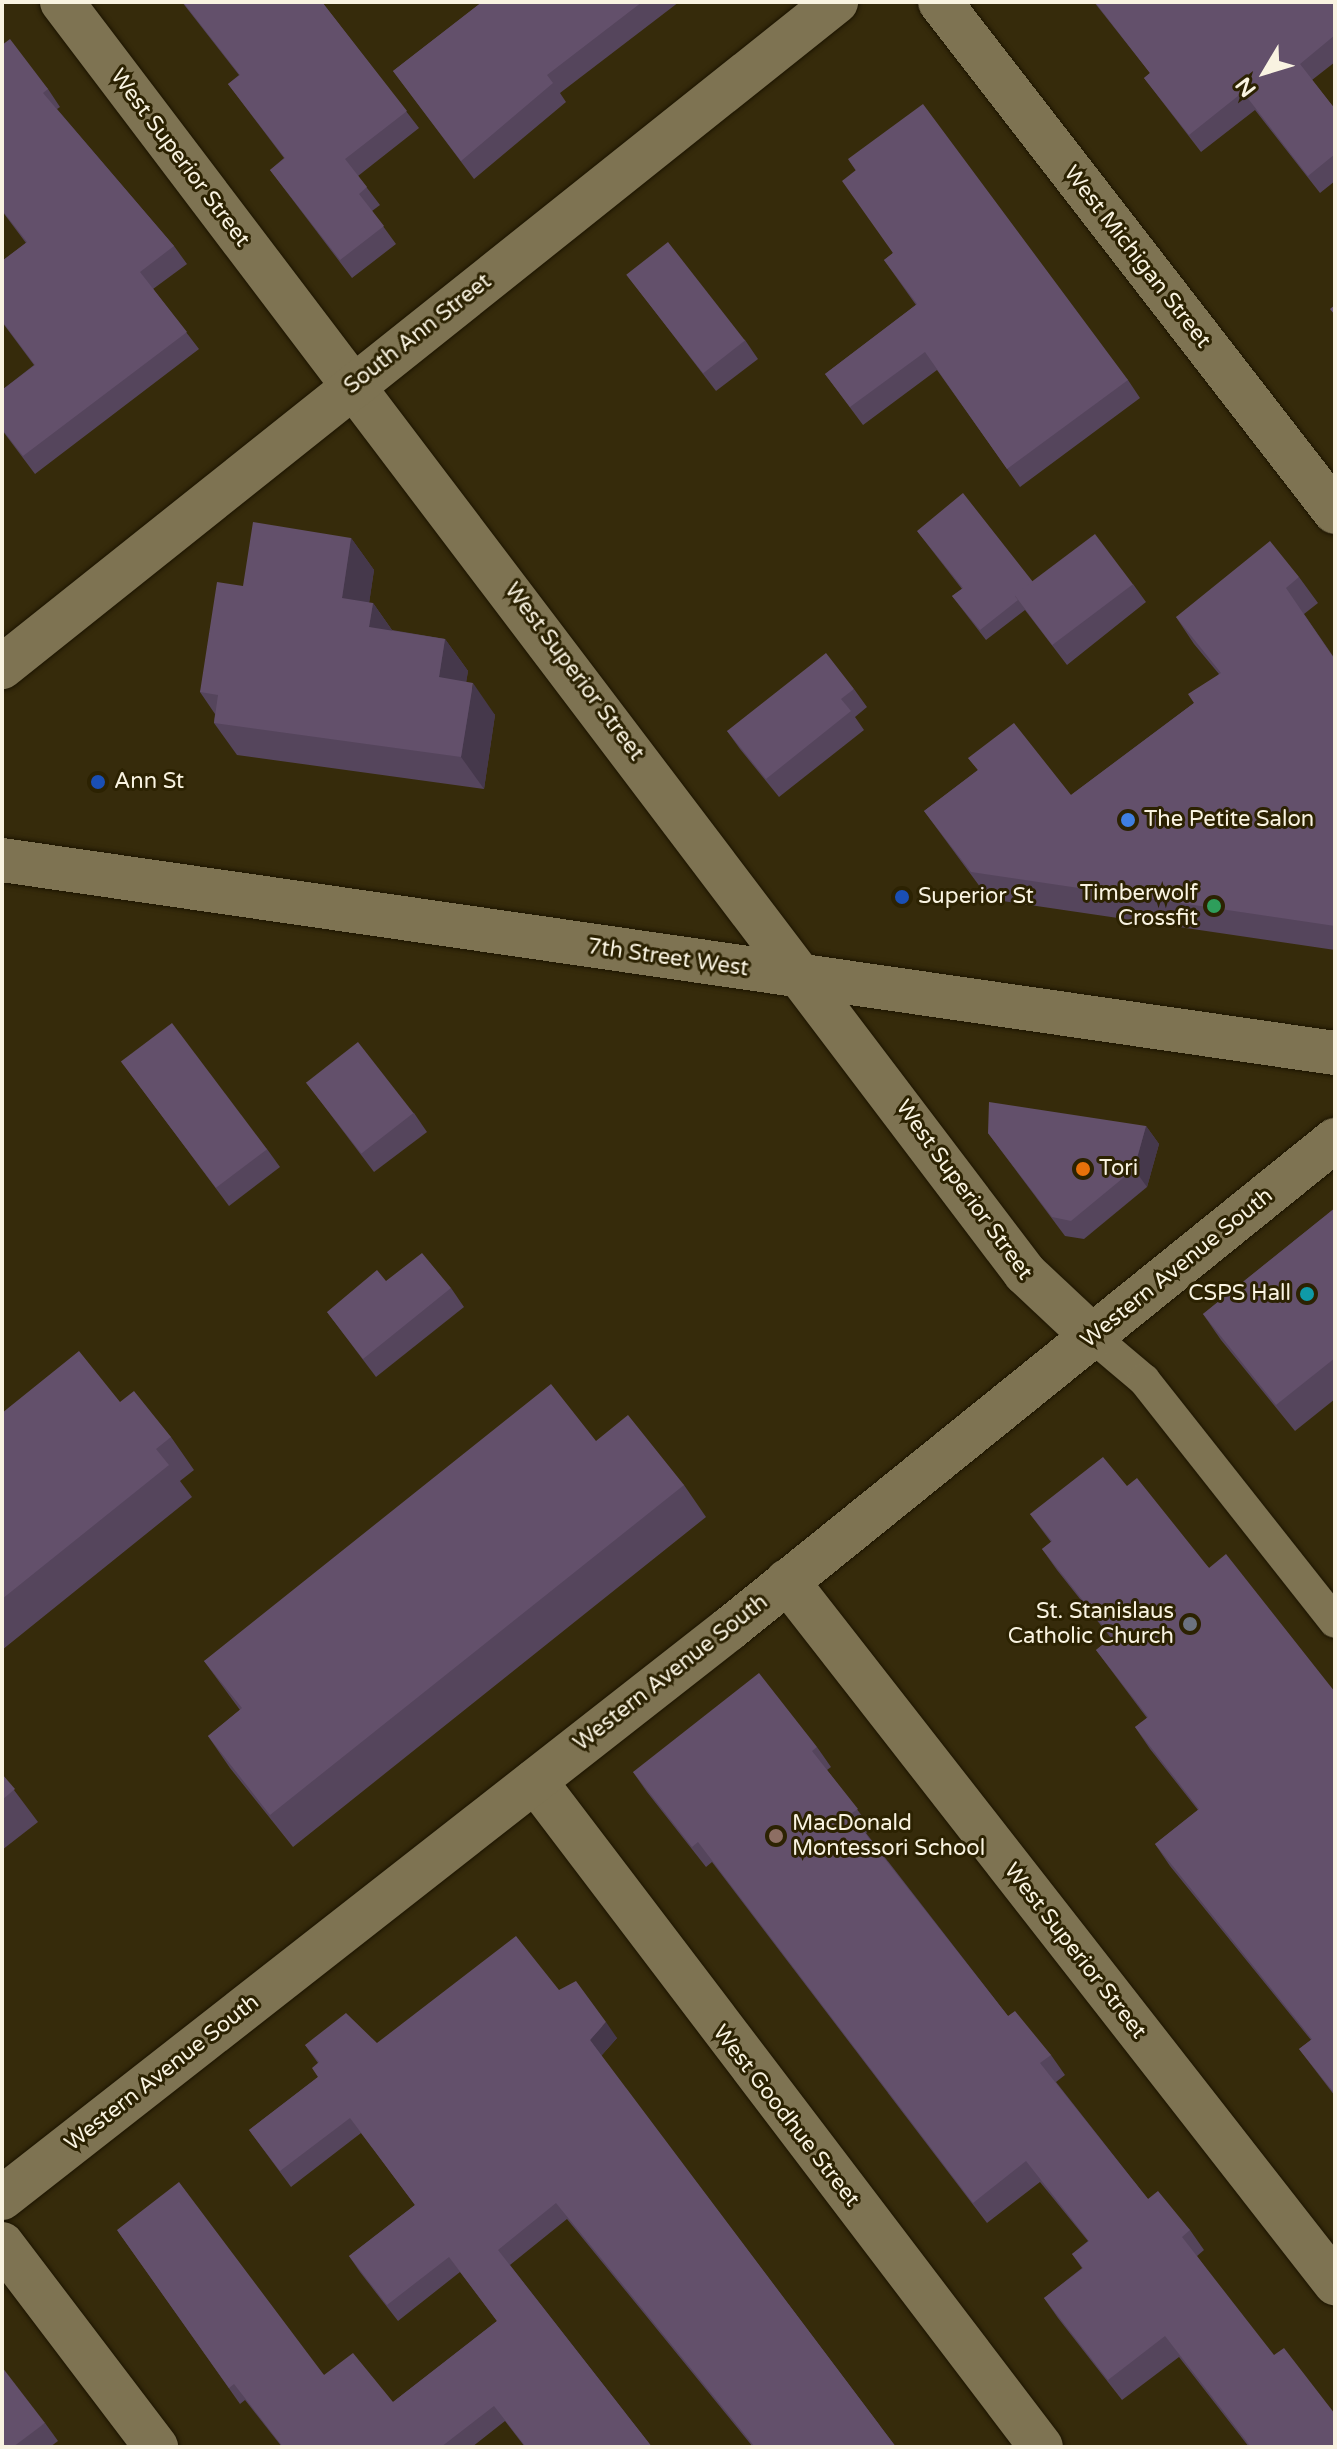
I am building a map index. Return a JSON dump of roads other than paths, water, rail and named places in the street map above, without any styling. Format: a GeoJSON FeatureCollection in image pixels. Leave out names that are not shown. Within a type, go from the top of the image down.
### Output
{"type":"FeatureCollection","features":[{"type":"Feature","properties":{"kind":"street","name":"West Superior Street"},"geometry":{"type":"LineString","coordinates":[[62,2],[805,977],[1035,1286],[1092,1336]]}},
{"type":"Feature","properties":{"kind":"street","name":"South Ann Street"},"geometry":{"type":"LineString","coordinates":[[2,667],[836,2]]}},
{"type":"Feature","properties":{"kind":"street","name":"West Michigan Street"},"geometry":{"type":"LineString","coordinates":[[940,2],[1335,512]]}},
{"type":"Feature","properties":{"kind":"street","name":"7th Street West"},"geometry":{"type":"LineString","coordinates":[[2,860],[1335,1053]]}},
{"type":"Feature","properties":{"kind":"street","name":"Western Avenue South"},"geometry":{"type":"LineString","coordinates":[[2,2198],[787,1581],[1335,1140]]}},
{"type":"Feature","properties":{"kind":"street","name":"West Superior Street"},"geometry":{"type":"LineString","coordinates":[[787,1581],[1335,2283]]}},
{"type":"Feature","properties":{"kind":"street","name":"West Goodhue Street"},"geometry":{"type":"LineString","coordinates":[[535,1781],[1041,2447]]}},
{"type":"Feature","properties":{"kind":"street"},"geometry":{"type":"LineString","coordinates":[[2,2244],[156,2447]]}},
{"type":"Feature","properties":{"kind":"lane"},"geometry":{"type":"LineString","coordinates":[[1092,1336],[1144,1380],[1335,1622]]}},
{"type":"Feature","properties":{"kind":"place","name":"Ann St"},"geometry":{"type":"Point","coordinates":[98,782]}},
{"type":"Feature","properties":{"kind":"place","name":"The Petite Salon"},"geometry":{"type":"Point","coordinates":[1128,820]}},
{"type":"Feature","properties":{"kind":"place","name":"Superior St"},"geometry":{"type":"Point","coordinates":[902,897]}},
{"type":"Feature","properties":{"kind":"place","name":"Timberwolf Crossfit"},"geometry":{"type":"Point","coordinates":[1214,906]}},
{"type":"Feature","properties":{"kind":"place","name":"Tori"},"geometry":{"type":"Point","coordinates":[1083,1169]}},
{"type":"Feature","properties":{"kind":"place","name":"CSPS Hall"},"geometry":{"type":"Point","coordinates":[1307,1294]}},
{"type":"Feature","properties":{"kind":"place","name":"St. Stanislaus Catholic Church"},"geometry":{"type":"Point","coordinates":[1190,1624]}},
{"type":"Feature","properties":{"kind":"place","name":"MacDonald Montessori School"},"geometry":{"type":"Point","coordinates":[776,1836]}}]}
